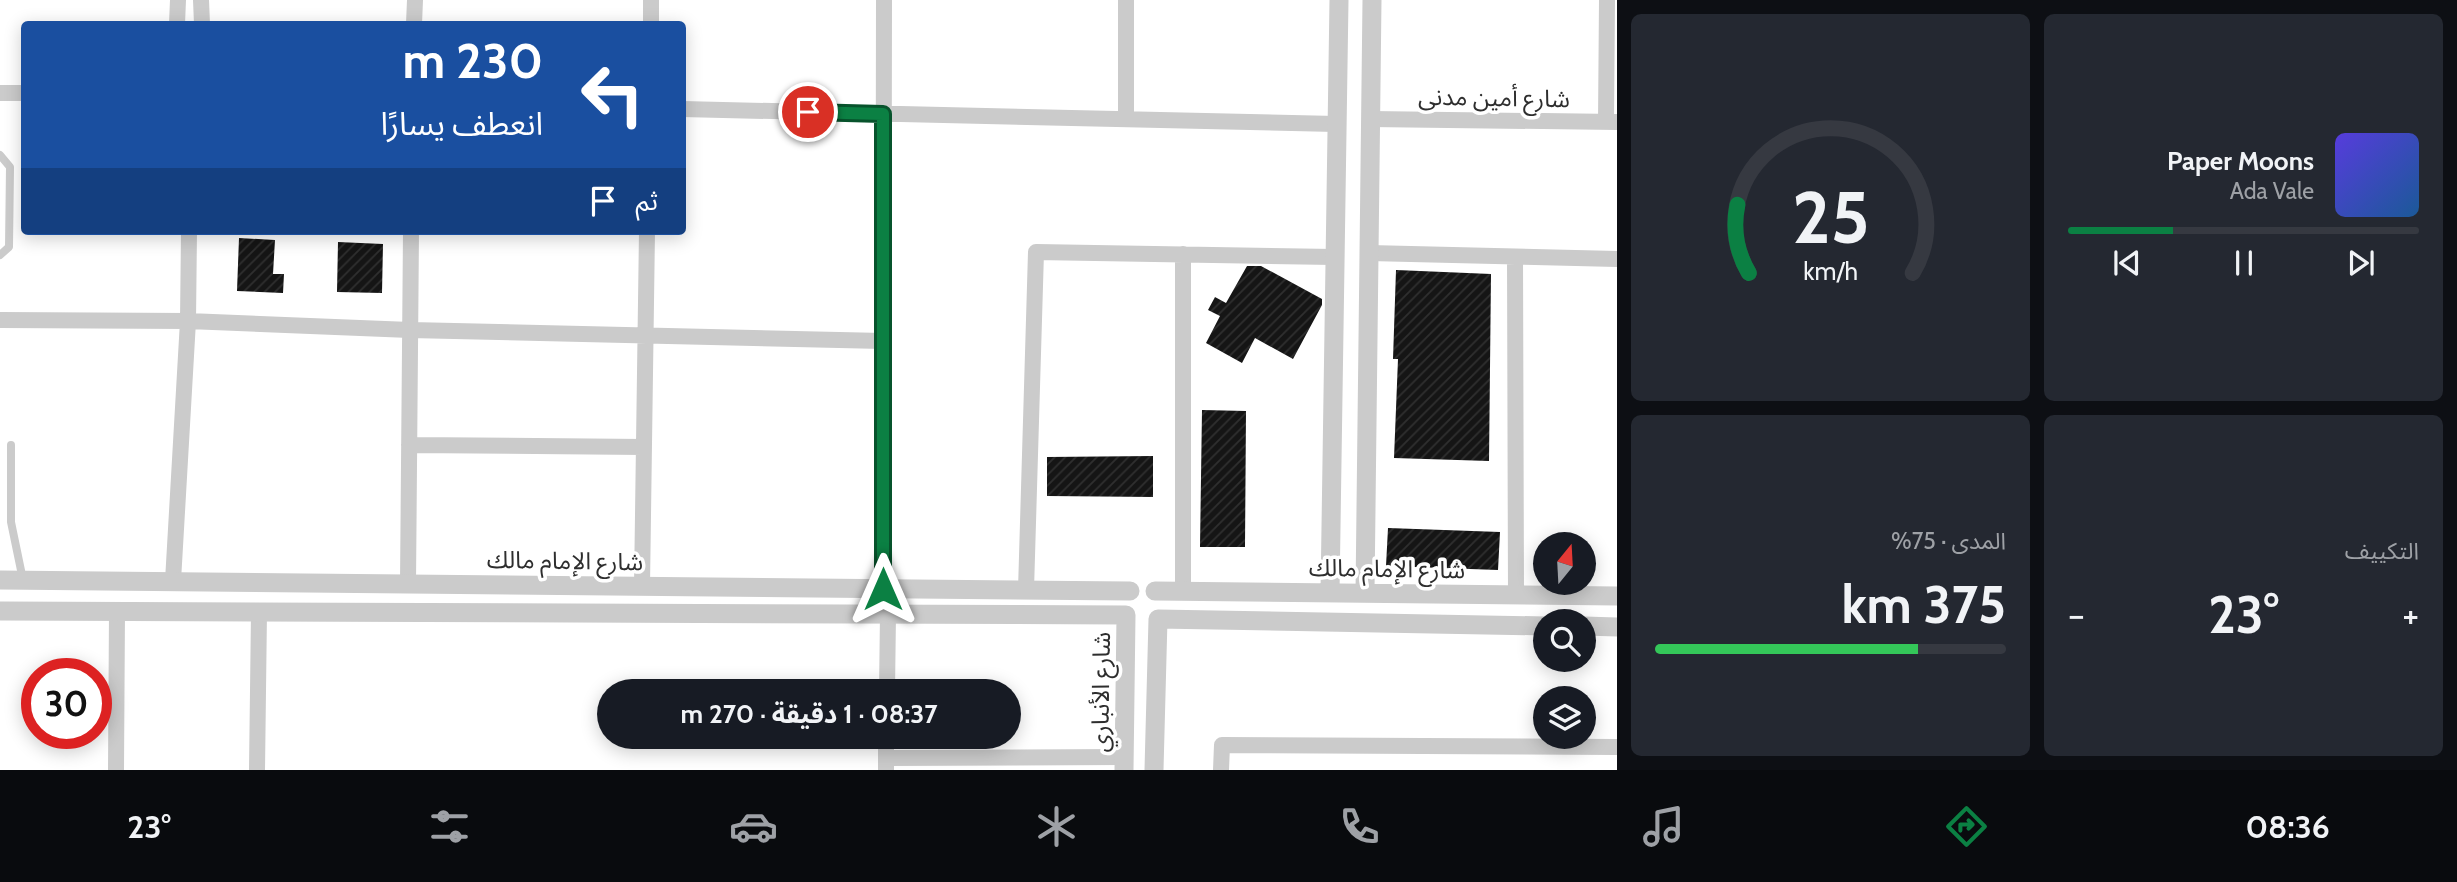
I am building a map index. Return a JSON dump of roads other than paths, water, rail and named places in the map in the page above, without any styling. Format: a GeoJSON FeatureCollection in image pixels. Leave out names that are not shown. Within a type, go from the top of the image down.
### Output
{"type":"FeatureCollection","features":[{"type":"Feature","properties":{"kind":"street"},"geometry":{"type":"LineString","coordinates":[[177,21],[178,0]]}},
{"type":"Feature","properties":{"kind":"street"},"geometry":{"type":"LineString","coordinates":[[201,0],[202,21]]}},
{"type":"Feature","properties":{"kind":"street"},"geometry":{"type":"LineString","coordinates":[[414,21],[415,0]]}},
{"type":"Feature","properties":{"kind":"street"},"geometry":{"type":"LineString","coordinates":[[651,0],[651,21]]}},
{"type":"Feature","properties":{"kind":"street"},"geometry":{"type":"LineString","coordinates":[[883,589],[884,0]]}},
{"type":"Feature","properties":{"kind":"street"},"geometry":{"type":"LineString","coordinates":[[1126,0],[1126,118]]}},
{"type":"Feature","properties":{"kind":"street"},"geometry":{"type":"LineString","coordinates":[[1330,593],[1339,0]]}},
{"type":"Feature","properties":{"kind":"street"},"geometry":{"type":"LineString","coordinates":[[1365,593],[1372,0]]}},
{"type":"Feature","properties":{"kind":"street"},"geometry":{"type":"LineString","coordinates":[[1607,0],[1612,122]]}},
{"type":"Feature","properties":{"kind":"street"},"geometry":{"type":"LineString","coordinates":[[0,93],[21,93]]}},
{"type":"Feature","properties":{"kind":"street"},"geometry":{"type":"LineString","coordinates":[[686,109],[1336,124]]}},
{"type":"Feature","properties":{"kind":"street","name":"شارع أمين مدنى"},"geometry":{"type":"LineString","coordinates":[[1370,120],[1612,122]]}},
{"type":"Feature","properties":{"kind":"street"},"geometry":{"type":"LineString","coordinates":[[173,582],[188,321],[189,235]]}},
{"type":"Feature","properties":{"kind":"street"},"geometry":{"type":"LineString","coordinates":[[408,584],[411,235]]}},
{"type":"Feature","properties":{"kind":"street"},"geometry":{"type":"LineString","coordinates":[[642,586],[647,235]]}},
{"type":"Feature","properties":{"kind":"street"},"geometry":{"type":"LineString","coordinates":[[1026,590],[1036,252],[1334,257]]}},
{"type":"Feature","properties":{"kind":"street"},"geometry":{"type":"LineString","coordinates":[[1369,253],[1617,259]]}},
{"type":"Feature","properties":{"kind":"street"},"geometry":{"type":"LineString","coordinates":[[1182,254],[1183,591]]}},
{"type":"Feature","properties":{"kind":"street"},"geometry":{"type":"LineString","coordinates":[[1515,257],[1516,595]]}},
{"type":"Feature","properties":{"kind":"street"},"geometry":{"type":"LineString","coordinates":[[0,320],[188,321],[410,330],[883,341]]}},
{"type":"Feature","properties":{"kind":"street"},"geometry":{"type":"LineString","coordinates":[[409,445],[644,447]]}},
{"type":"Feature","properties":{"kind":"street"},"geometry":{"type":"LineString","coordinates":[[1332,447],[1366,446]]}},
{"type":"Feature","properties":{"kind":"street","name":"شارع الإمام مالك"},"geometry":{"type":"LineString","coordinates":[[0,580],[1130,591]]}},
{"type":"Feature","properties":{"kind":"street"},"geometry":{"type":"LineString","coordinates":[[523,585],[523,613]]}},
{"type":"Feature","properties":{"kind":"street"},"geometry":{"type":"LineString","coordinates":[[1154,770],[1158,619],[1163,608],[1156,591],[1143,586],[1130,591],[1124,603],[1126,615],[1141,625],[1158,619],[1533,626]]}},
{"type":"Feature","properties":{"kind":"street","name":"شارع الإمام مالك"},"geometry":{"type":"LineString","coordinates":[[1156,591],[1617,596]]}},
{"type":"Feature","properties":{"kind":"street","name":"شارع الإمام مالك"},"geometry":{"type":"LineString","coordinates":[[0,611],[1126,615]]}},
{"type":"Feature","properties":{"kind":"street"},"geometry":{"type":"LineString","coordinates":[[116,770],[117,611]]}},
{"type":"Feature","properties":{"kind":"street"},"geometry":{"type":"LineString","coordinates":[[257,770],[259,612]]}},
{"type":"Feature","properties":{"kind":"street"},"geometry":{"type":"LineString","coordinates":[[887,679],[888,614]]}},
{"type":"Feature","properties":{"kind":"street","name":"شارع الأنباري"},"geometry":{"type":"LineString","coordinates":[[1124,764],[1126,615]]}},
{"type":"Feature","properties":{"kind":"street"},"geometry":{"type":"LineString","coordinates":[[1596,626],[1617,627]]}},
{"type":"Feature","properties":{"kind":"street"},"geometry":{"type":"LineString","coordinates":[[1221,770],[1222,745],[1617,747]]}},
{"type":"Feature","properties":{"kind":"street"},"geometry":{"type":"LineString","coordinates":[[886,764],[1124,764]]}},
{"type":"Feature","properties":{"kind":"lane"},"geometry":{"type":"LineString","coordinates":[[0,155],[10,167],[9,247],[0,255]]}},
{"type":"Feature","properties":{"kind":"lane"},"geometry":{"type":"LineString","coordinates":[[12,445],[11,522],[23,580]]}},
{"type":"Feature","properties":{"kind":"lane"},"geometry":{"type":"LineString","coordinates":[[0,474],[11,474]]}}]}
